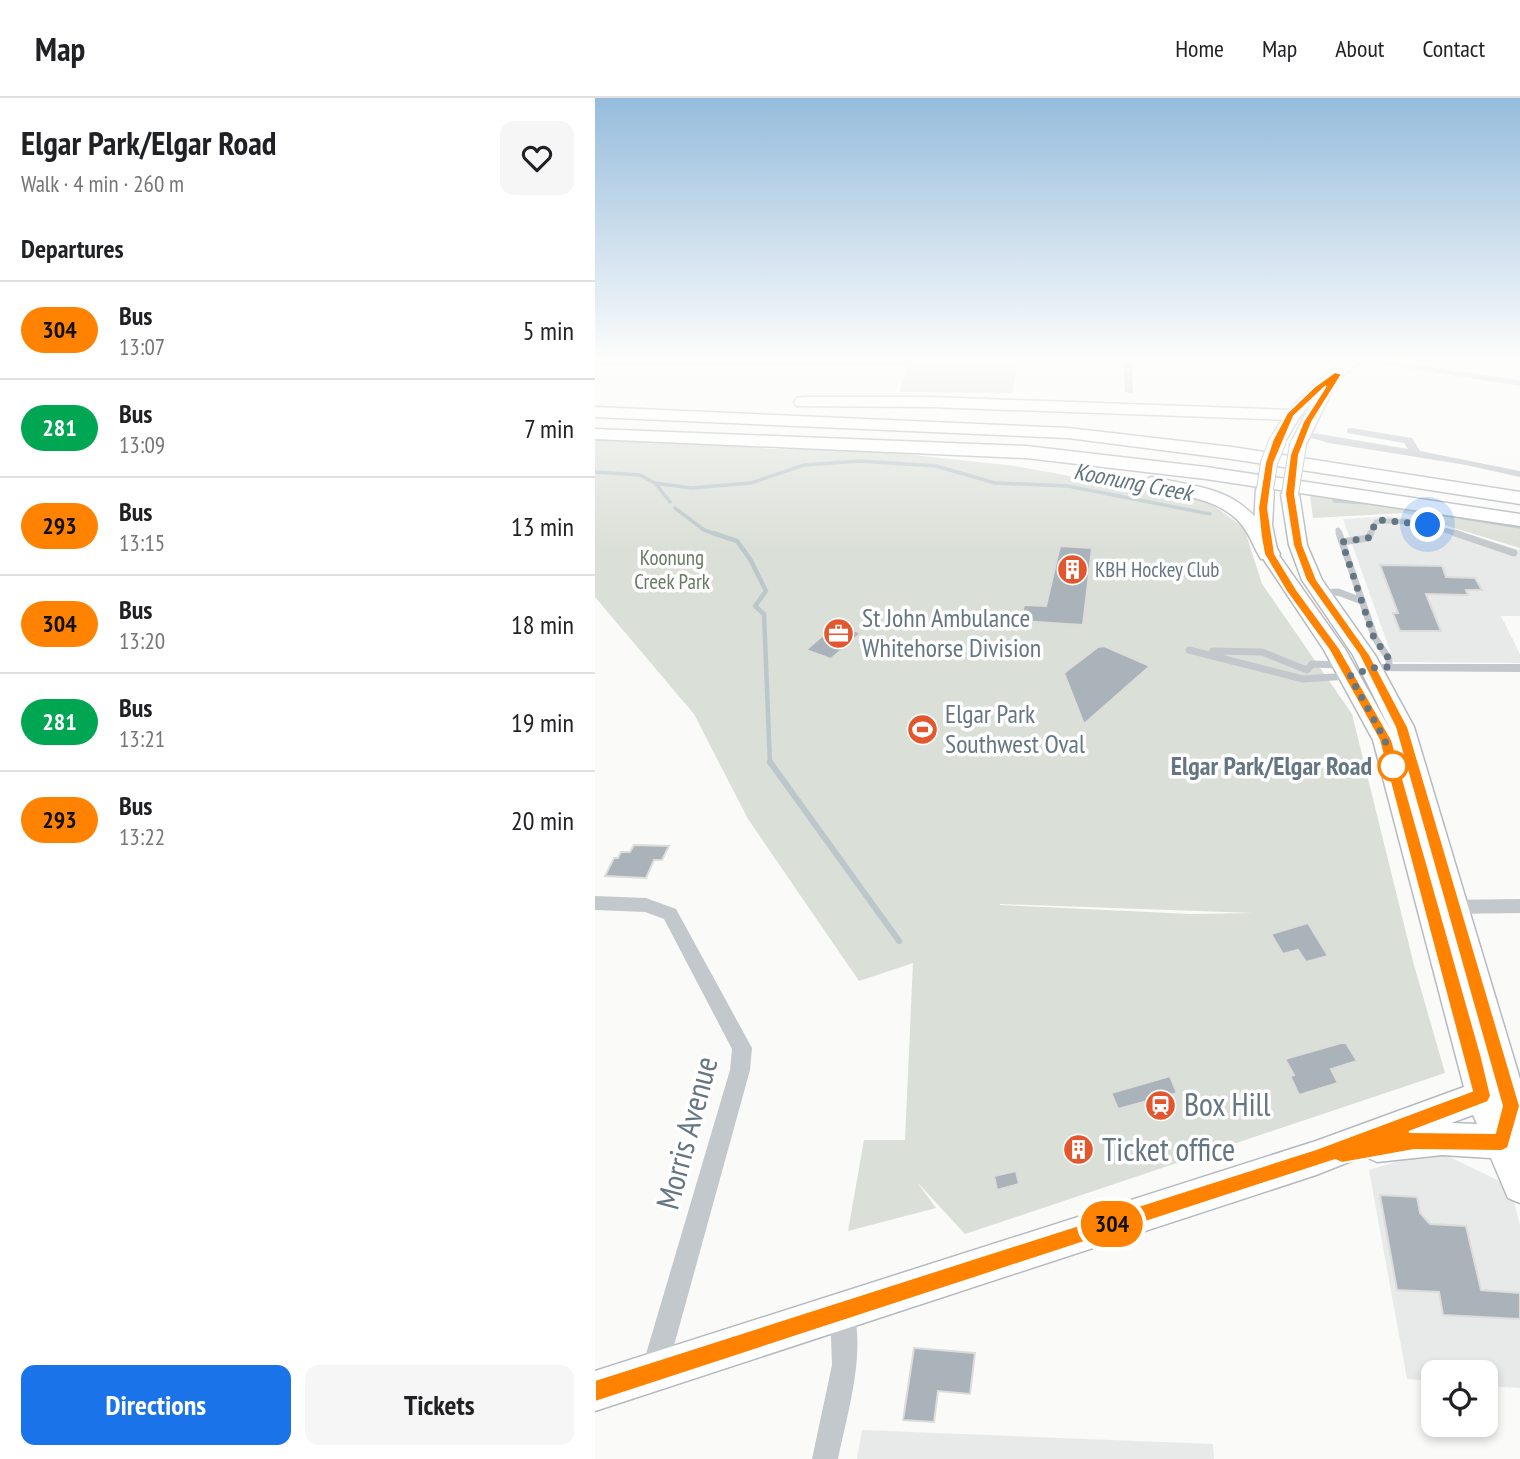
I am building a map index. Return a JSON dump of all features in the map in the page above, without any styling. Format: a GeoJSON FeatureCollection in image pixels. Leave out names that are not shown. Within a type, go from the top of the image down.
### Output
{"type":"FeatureCollection","features":[{"type":"Feature","properties":{"kind":"highway"},"geometry":{"type":"LineString","coordinates":[[832,423],[1068,433],[1269,458],[1520,498]]}},
{"type":"Feature","properties":{"kind":"highway"},"geometry":{"type":"LineString","coordinates":[[595,434],[1026,452],[1206,473],[1520,520]]}},
{"type":"Feature","properties":{"kind":"highway"},"geometry":{"type":"LineString","coordinates":[[595,440],[930,454],[1112,475],[1277,488]]}},
{"type":"Feature","properties":{"kind":"highway"},"geometry":{"type":"LineString","coordinates":[[1112,475],[1224,500],[1254,523],[1269,554]]}},
{"type":"Feature","properties":{"kind":"main road"},"geometry":{"type":"LineString","coordinates":[[1286,423],[1269,463],[1298,545],[1319,594],[1368,667],[1385,740],[1443,907],[1507,1117],[1520,1186]]}},
{"type":"Feature","properties":{"kind":"main road"},"geometry":{"type":"LineString","coordinates":[[1290,423],[1300,440]]}},
{"type":"Feature","properties":{"kind":"main road"},"geometry":{"type":"LineString","coordinates":[[1310,423],[1277,488],[1263,525],[1269,554],[1327,639],[1368,667]]}},
{"type":"Feature","properties":{"kind":"main road"},"geometry":{"type":"LineString","coordinates":[[1319,594],[1313,600],[1325,623],[1327,639]]}},
{"type":"Feature","properties":{"kind":"main road"},"geometry":{"type":"LineString","coordinates":[[1316,1158],[1414,1140],[1507,1117]]}},
{"type":"Feature","properties":{"kind":"main road"},"geometry":{"type":"LineString","coordinates":[[595,1391],[1316,1158],[1507,1117]]}},
{"type":"Feature","properties":{"kind":"street"},"geometry":{"type":"LineString","coordinates":[[1351,431],[1408,439],[1417,455]]}},
{"type":"Feature","properties":{"kind":"street"},"geometry":{"type":"LineString","coordinates":[[1300,440],[1470,461],[1520,474]]}},
{"type":"Feature","properties":{"kind":"street"},"geometry":{"type":"LineString","coordinates":[[1368,667],[1520,668]]}},
{"type":"Feature","properties":{"kind":"street","name":"Morris Avenue"},"geometry":{"type":"LineString","coordinates":[[595,903],[646,905],[670,914],[742,1048],[740,1070],[653,1373]]}},
{"type":"Feature","properties":{"kind":"street"},"geometry":{"type":"LineString","coordinates":[[1443,907],[1520,906]]}},
{"type":"Feature","properties":{"kind":"street"},"geometry":{"type":"LineString","coordinates":[[825,1459],[845,1365],[842,1312]]}},
{"type":"Feature","properties":{"kind":"lane"},"geometry":{"type":"LineString","coordinates":[[1342,542],[1368,538],[1376,522],[1387,520],[1428,525],[1514,553]]}},
{"type":"Feature","properties":{"kind":"lane"},"geometry":{"type":"LineString","coordinates":[[1338,530],[1378,647],[1368,667]]}},
{"type":"Feature","properties":{"kind":"lane"},"geometry":{"type":"LineString","coordinates":[[1319,594],[1338,593],[1362,601]]}},
{"type":"Feature","properties":{"kind":"lane"},"geometry":{"type":"LineString","coordinates":[[1189,650],[1256,651],[1271,654],[1307,670],[1313,664],[1368,667],[1303,679],[1189,650]]}},
{"type":"Feature","properties":{"kind":"shaded area"},"geometry":{"type":"Polygon","coordinates":[[[1389,516],[1419,520],[1520,550],[1520,616],[1501,616],[1520,654],[1520,663],[1394,662],[1343,519],[1389,516]]]}},
{"type":"Feature","properties":{"kind":"shaded area"},"geometry":{"type":"Polygon","coordinates":[[[1435,1150],[1510,1186],[1520,1225],[1520,1388],[1498,1387],[1498,1360],[1421,1360],[1421,1380],[1407,1379],[1369,1170],[1435,1150]]]}},
{"type":"Feature","properties":{"kind":"shaded area"},"geometry":{"type":"Polygon","coordinates":[[[862,1430],[1213,1444],[1214,1459],[857,1459],[862,1430]]]}},
{"type":"Feature","properties":{"kind":"green space","name":"Koonung Creek Park"},"geometry":{"type":"Polygon","coordinates":[[[595,435],[773,449],[866,450],[1015,466],[1208,501],[1244,528],[1262,584],[1352,714],[1414,965],[1445,1073],[965,1234],[917,1182],[936,1208],[848,1231],[864,1140],[905,1140],[913,963],[859,981],[748,819],[694,714],[595,597],[595,435]],[[1000,904],[1190,914],[1254,913],[1000,904]]]}},
{"type":"Feature","properties":{"kind":"green space"},"geometry":{"type":"Polygon","coordinates":[[[1309,488],[1520,519],[1520,548],[1405,513],[1313,518],[1309,488]]]}},
{"type":"Feature","properties":{"kind":"building","name":"KBH Hockey Club"},"geometry":{"type":"Polygon","coordinates":[[[1060,546],[1092,548],[1083,625],[1020,621],[1024,605],[1046,606],[1060,546]]]}},
{"type":"Feature","properties":{"kind":"building"},"geometry":{"type":"Polygon","coordinates":[[[1380,565],[1442,566],[1446,577],[1475,578],[1482,590],[1466,590],[1468,595],[1426,594],[1441,631],[1400,631],[1393,613],[1398,613],[1380,565]]]}},
{"type":"Feature","properties":{"kind":"building"},"geometry":{"type":"Polygon","coordinates":[[[836,624],[861,633],[831,659],[806,650],[836,624]]]}},
{"type":"Feature","properties":{"kind":"building"},"geometry":{"type":"Polygon","coordinates":[[[1104,646],[1150,666],[1084,724],[1064,673],[1098,647],[1104,646]]]}},
{"type":"Feature","properties":{"kind":"building"},"geometry":{"type":"Polygon","coordinates":[[[634,845],[669,846],[662,860],[654,860],[646,878],[605,876],[614,858],[618,858],[621,852],[630,852],[634,845]]]}},
{"type":"Feature","properties":{"kind":"building"},"geometry":{"type":"Polygon","coordinates":[[[1308,923],[1328,956],[1306,962],[1298,950],[1283,954],[1271,934],[1308,923]]]}},
{"type":"Feature","properties":{"kind":"building"},"geometry":{"type":"Polygon","coordinates":[[[1346,1043],[1357,1061],[1331,1069],[1338,1083],[1299,1095],[1290,1076],[1294,1075],[1285,1059],[1346,1043]]]}},
{"type":"Feature","properties":{"kind":"building"},"geometry":{"type":"Polygon","coordinates":[[[1170,1076],[1177,1093],[1118,1109],[1111,1093],[1170,1076]]]}},
{"type":"Feature","properties":{"kind":"building","name":"Ticket office"},"geometry":{"type":"Polygon","coordinates":[[[1081,1139],[1090,1153],[1078,1160],[1069,1146],[1081,1139]]]}},
{"type":"Feature","properties":{"kind":"building"},"geometry":{"type":"Polygon","coordinates":[[[1016,1171],[1019,1184],[997,1190],[994,1176],[1016,1171]]]}},
{"type":"Feature","properties":{"kind":"building"},"geometry":{"type":"Polygon","coordinates":[[[1380,1195],[1417,1197],[1420,1213],[1430,1224],[1466,1226],[1481,1290],[1520,1293],[1520,1319],[1443,1315],[1439,1292],[1397,1290],[1380,1195]]]}},
{"type":"Feature","properties":{"kind":"building"},"geometry":{"type":"Polygon","coordinates":[[[914,1348],[975,1353],[970,1394],[938,1391],[934,1422],[903,1420],[914,1348]]]}},
{"type":"Feature","properties":{"kind":"waterway","name":"Koonung Creek"},"geometry":{"type":"LineString","coordinates":[[655,483],[691,488],[751,483],[804,465],[860,461],[936,466],[995,483],[1068,486],[1210,514]]}},
{"type":"Feature","properties":{"kind":"waterway","name":"Koonung Creek"},"geometry":{"type":"LineString","coordinates":[[595,472],[640,475],[655,483]]}},
{"type":"Feature","properties":{"kind":"waterway"},"geometry":{"type":"LineString","coordinates":[[655,483],[670,502]]}},
{"type":"Feature","properties":{"kind":"waterway","name":"Koonung Creek"},"geometry":{"type":"LineString","coordinates":[[1334,501],[1369,503]]}},
{"type":"Feature","properties":{"kind":"waterway"},"geometry":{"type":"LineString","coordinates":[[675,508],[704,530],[718,535]]}},
{"type":"Feature","properties":{"kind":"waterway","name":"Koonung Creek"},"geometry":{"type":"LineString","coordinates":[[1427,512],[1520,527]]}},
{"type":"Feature","properties":{"kind":"waterway"},"geometry":{"type":"LineString","coordinates":[[713,533],[737,541],[750,559],[766,591],[755,606],[764,614],[770,764]]}},
{"type":"Feature","properties":{"kind":"waterway"},"geometry":{"type":"LineString","coordinates":[[770,762],[899,941]]}},
{"type":"Feature","properties":{"kind":"bus line","name":"304"},"geometry":{"type":"LineString","coordinates":[[595,1391],[1316,1158],[1482,1096],[1385,740],[1368,705],[1334,649],[1269,554],[1263,525],[1263,508],[1269,463],[1285,423]]}},
{"type":"Feature","properties":{"kind":"bus line","name":"304"},"geometry":{"type":"LineString","coordinates":[[1308,423],[1294,455],[1291,477],[1292,516],[1298,545],[1319,594],[1364,655],[1402,727],[1511,1106],[1502,1142],[1414,1140],[1342,1153]]}},
{"type":"Feature","properties":{"kind":"place","name":"KBH Hockey Club"},"geometry":{"type":"Point","coordinates":[1072,570]}},
{"type":"Feature","properties":{"kind":"place","name":"St John Ambulance Whitehorse Division"},"geometry":{"type":"Point","coordinates":[839,633]}},
{"type":"Feature","properties":{"kind":"place","name":"Elgar Park Southwest Oval"},"geometry":{"type":"Point","coordinates":[922,729]}},
{"type":"Feature","properties":{"kind":"place","name":"Elgar Park/Elgar Road"},"geometry":{"type":"Point","coordinates":[1393,766]}},
{"type":"Feature","properties":{"kind":"place","name":"Box Hill"},"geometry":{"type":"Point","coordinates":[1161,1105]}},
{"type":"Feature","properties":{"kind":"place","name":"Ticket office"},"geometry":{"type":"Point","coordinates":[1079,1150]}},
{"type":"Feature","properties":{"kind":"route"},"geometry":{"type":"LineString","coordinates":[[1393,766],[1385,740],[1350,676],[1372,668],[1389,667],[1389,659],[1382,653],[1374,638],[1342,542],[1368,538],[1373,533],[1374,524],[1380,520],[1428,525]]}}]}
